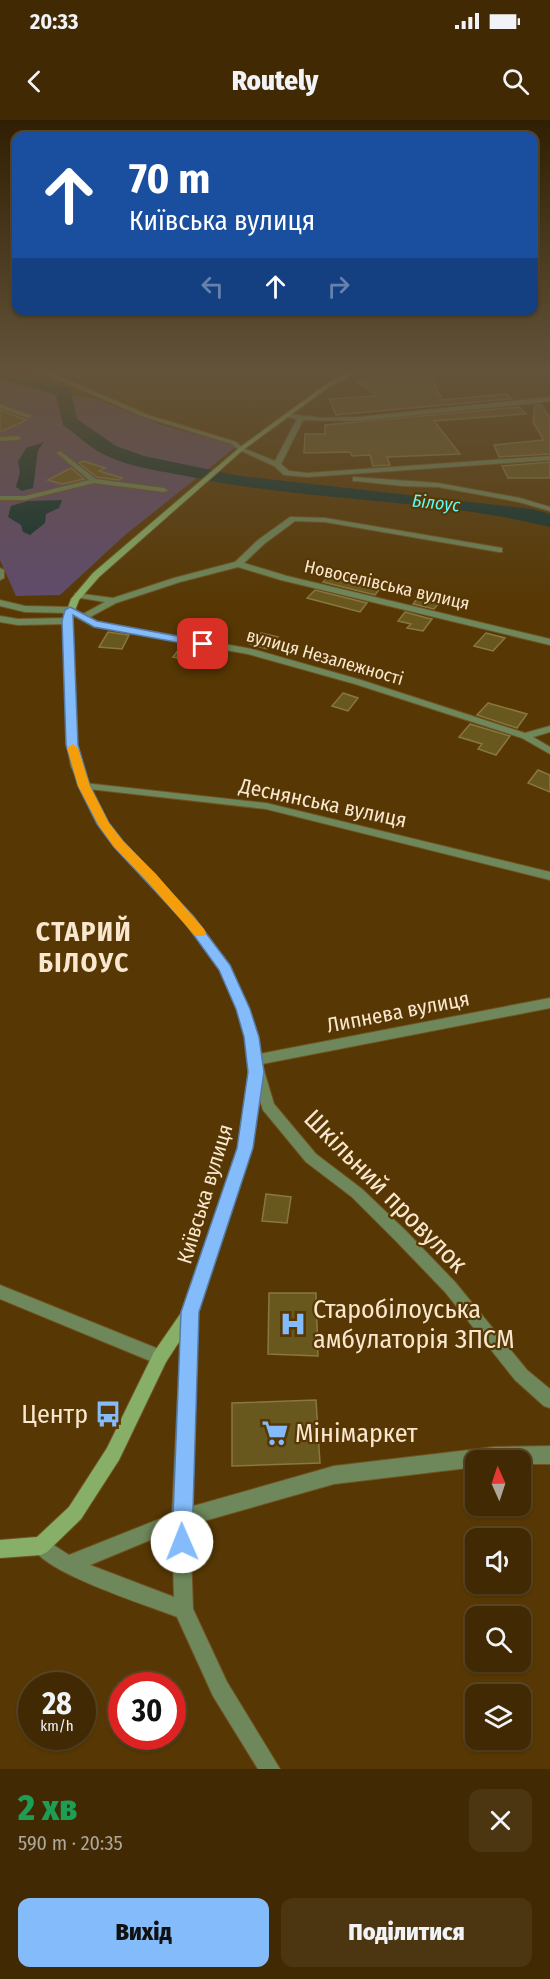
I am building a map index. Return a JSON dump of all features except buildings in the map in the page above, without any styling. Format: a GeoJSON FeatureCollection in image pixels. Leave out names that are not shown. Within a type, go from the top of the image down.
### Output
{"type":"FeatureCollection","features":[{"type":"Feature","properties":{"kind":"main road","name":"Київська вулиця"},"geometry":{"type":"LineString","coordinates":[[41,1546],[75,1513],[113,1454],[160,1357],[190,1312],[245,1148],[255,1083],[252,1037],[243,1009],[225,969],[189,920],[118,844],[103,824],[84,786],[72,745],[67,621],[78,596],[96,575],[198,489],[241,449]]}},
{"type":"Feature","properties":{"kind":"main road"},"geometry":{"type":"LineString","coordinates":[[0,1549],[41,1546]]}},
{"type":"Feature","properties":{"kind":"street"},"geometry":{"type":"LineString","coordinates":[[241,449],[277,465],[287,473],[438,485],[520,500],[550,509]]}},
{"type":"Feature","properties":{"kind":"street"},"geometry":{"type":"LineString","coordinates":[[277,465],[285,449]]}},
{"type":"Feature","properties":{"kind":"street"},"geometry":{"type":"LineString","coordinates":[[60,453],[94,481]]}},
{"type":"Feature","properties":{"kind":"street"},"geometry":{"type":"LineString","coordinates":[[327,476],[550,458]]}},
{"type":"Feature","properties":{"kind":"street"},"geometry":{"type":"LineString","coordinates":[[0,498],[25,498],[94,481],[164,490]]}},
{"type":"Feature","properties":{"kind":"street"},"geometry":{"type":"LineString","coordinates":[[84,617],[113,601],[177,580],[238,564],[261,542],[293,519],[325,520],[499,550]]}},
{"type":"Feature","properties":{"kind":"street","name":"Новоселівська вулиця"},"geometry":{"type":"LineString","coordinates":[[238,564],[284,578],[529,635],[550,642]]}},
{"type":"Feature","properties":{"kind":"street"},"geometry":{"type":"LineString","coordinates":[[0,570],[0,578]]}},
{"type":"Feature","properties":{"kind":"street"},"geometry":{"type":"LineString","coordinates":[[78,596],[113,601]]}},
{"type":"Feature","properties":{"kind":"street"},"geometry":{"type":"LineString","coordinates":[[0,603],[25,609],[70,610]]}},
{"type":"Feature","properties":{"kind":"street","name":"вулиця Незалежності"},"geometry":{"type":"LineString","coordinates":[[70,610],[94,624],[249,651],[358,682],[525,736],[550,752]]}},
{"type":"Feature","properties":{"kind":"street"},"geometry":{"type":"LineString","coordinates":[[0,619],[18,622],[67,621]]}},
{"type":"Feature","properties":{"kind":"street"},"geometry":{"type":"LineString","coordinates":[[525,736],[550,729]]}},
{"type":"Feature","properties":{"kind":"street","name":"Деснянська вулиця"},"geometry":{"type":"LineString","coordinates":[[84,786],[266,806],[550,876]]}},
{"type":"Feature","properties":{"kind":"street","name":"Липнева вулиця"},"geometry":{"type":"LineString","coordinates":[[254,1060],[550,1003]]}},
{"type":"Feature","properties":{"kind":"street","name":"Шкільний провулок"},"geometry":{"type":"LineString","coordinates":[[254,1060],[268,1106],[311,1158],[357,1193],[401,1236],[450,1287],[521,1375],[550,1400]]}},
{"type":"Feature","properties":{"kind":"street"},"geometry":{"type":"LineString","coordinates":[[0,1292],[160,1357]]}},
{"type":"Feature","properties":{"kind":"street"},"geometry":{"type":"LineString","coordinates":[[190,1312],[181,1519],[184,1610],[220,1689],[270,1769]]}},
{"type":"Feature","properties":{"kind":"street"},"geometry":{"type":"LineString","coordinates":[[67,1565],[181,1519],[334,1475],[494,1456],[550,1455]]}},
{"type":"Feature","properties":{"kind":"street"},"geometry":{"type":"LineString","coordinates":[[41,1546],[67,1565],[184,1610]]}},
{"type":"Feature","properties":{"kind":"shaded area"},"geometry":{"type":"Polygon","coordinates":[[[0,449],[233,449],[125,535],[60,595],[16,596],[0,560],[0,449]]]}},
{"type":"Feature","properties":{"kind":"water"},"geometry":{"type":"Polygon","coordinates":[[[25,449],[39,449],[33,488],[22,491],[16,487],[20,472],[18,462],[25,449]]]}},
{"type":"Feature","properties":{"kind":"water"},"geometry":{"type":"Polygon","coordinates":[[[62,500],[59,508],[46,514],[45,523],[30,535],[23,532],[21,525],[8,517],[11,506],[28,501],[62,500]]]}},
{"type":"Feature","properties":{"kind":"waterway","name":"Білоус"},"geometry":{"type":"LineString","coordinates":[[108,449],[139,461],[240,482],[486,508],[532,515],[550,521]]}},
{"type":"Feature","properties":{"kind":"slow traffic"},"geometry":{"type":"LineString","coordinates":[[73,748],[76,766],[103,824],[118,844],[151,877],[199,933]]}},
{"type":"Feature","properties":{"kind":"place","name":"Старобілоуська амбулаторія ЗПСМ"},"geometry":{"type":"Point","coordinates":[293,1324]}},
{"type":"Feature","properties":{"kind":"place","name":"Центр"},"geometry":{"type":"Point","coordinates":[108,1414]}},
{"type":"Feature","properties":{"kind":"place","name":"Мінімаркет"},"geometry":{"type":"Point","coordinates":[275,1433]}},
{"type":"Feature","properties":{"kind":"district","name":"СТАРИЙ БІЛОУС"},"geometry":{"type":"Point","coordinates":[84,948]}},
{"type":"Feature","properties":{"kind":"route"},"geometry":{"type":"LineString","coordinates":[[182,1542],[190,1312],[245,1148],[253,1106],[256,1072],[252,1037],[243,1009],[225,969],[209,945],[151,877],[118,844],[103,824],[84,786],[76,766],[72,745],[67,621],[70,610],[94,624],[203,644]]}}]}
